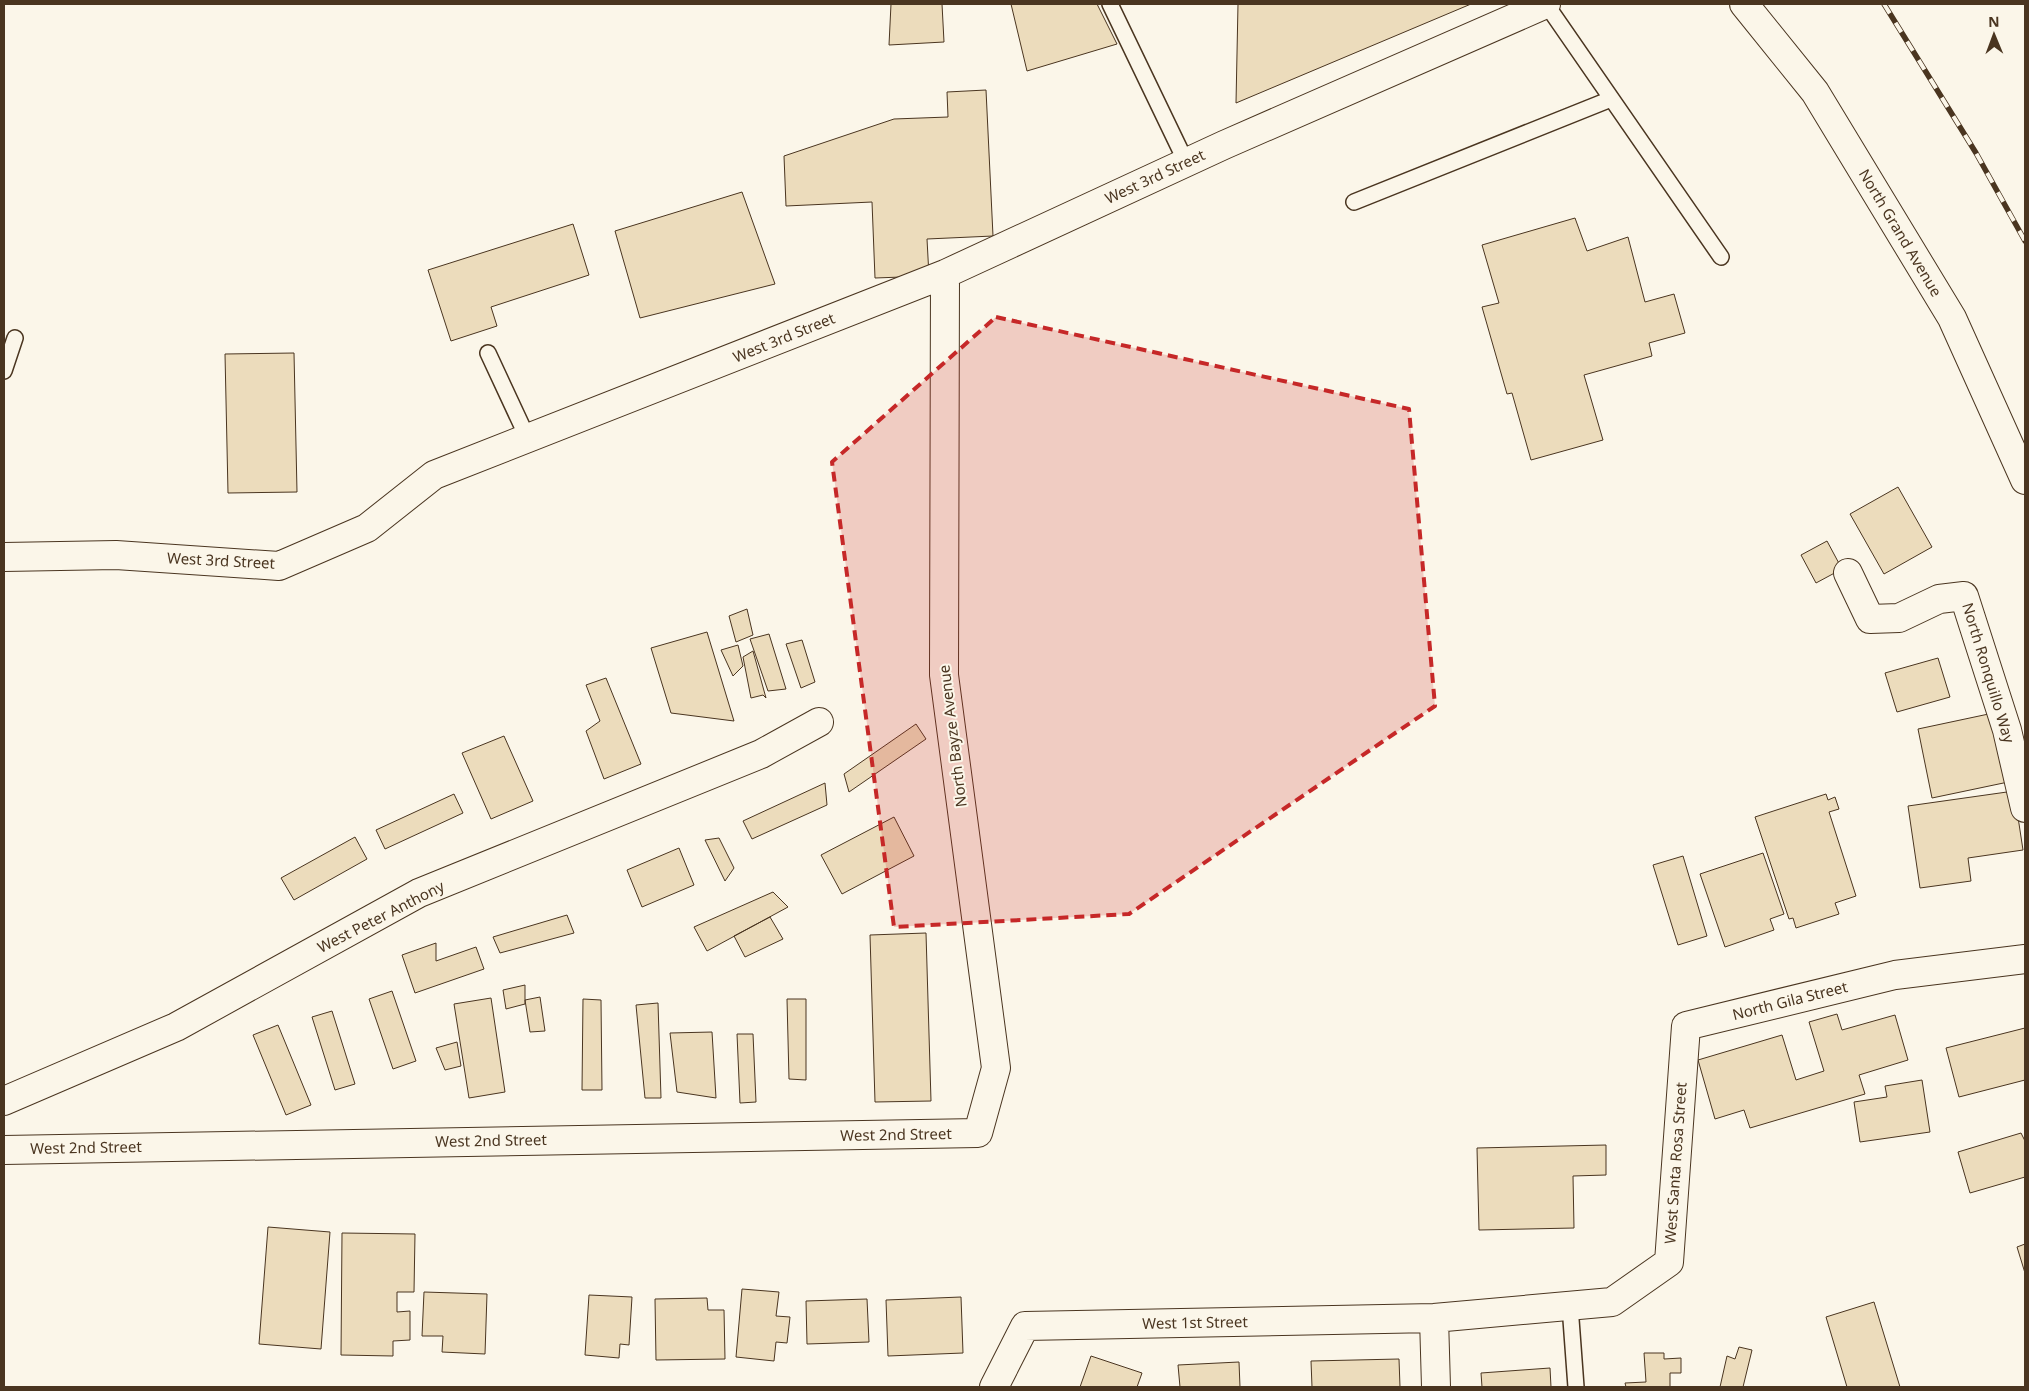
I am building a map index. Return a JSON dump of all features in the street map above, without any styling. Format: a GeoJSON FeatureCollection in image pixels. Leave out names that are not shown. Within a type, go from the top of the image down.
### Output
{"type":"FeatureCollection","features":[{"type":"Feature","properties":{"kind":"street","name":"West 3rd Street"},"geometry":{"type":"LineString","coordinates":[[4,557],[116,555],[279,566],[368,528],[434,475],[945,274],[1186,162],[1546,4]]}},
{"type":"Feature","properties":{"kind":"street","name":"North Grand Avenue"},"geometry":{"type":"LineString","coordinates":[[1744,4],[1815,92],[1952,318],[2025,480]]}},
{"type":"Feature","properties":{"kind":"street","name":"North Bayze Avenue"},"geometry":{"type":"LineString","coordinates":[[945,274],[944,675],[996,1068],[978,1133]]}},
{"type":"Feature","properties":{"kind":"street","name":"North Ronquillo Way"},"geometry":{"type":"LineString","coordinates":[[1848,573],[1870,619],[1899,618],[1939,599],[1964,596],[2007,730],[2025,808]]}},
{"type":"Feature","properties":{"kind":"street","name":"West Peter Anthony"},"geometry":{"type":"LineString","coordinates":[[4,1101],[176,1027],[419,894],[761,754],[819,722]]}},
{"type":"Feature","properties":{"kind":"street","name":"North Gila Street"},"geometry":{"type":"LineString","coordinates":[[1686,1026],[1895,975],[2025,959]]}},
{"type":"Feature","properties":{"kind":"street","name":"West Santa Rosa Street"},"geometry":{"type":"LineString","coordinates":[[1434,1318],[1612,1302],[1668,1262],[1686,1026]]}},
{"type":"Feature","properties":{"kind":"street","name":"West 2nd Street"},"geometry":{"type":"LineString","coordinates":[[4,1150],[978,1133]]}},
{"type":"Feature","properties":{"kind":"street","name":"West 1st Street"},"geometry":{"type":"LineString","coordinates":[[994,1387],[1025,1326],[1434,1318]]}},
{"type":"Feature","properties":{"kind":"street"},"geometry":{"type":"LineString","coordinates":[[1434,1318],[1436,1387]]}},
{"type":"Feature","properties":{"kind":"lane"},"geometry":{"type":"LineString","coordinates":[[1110,4],[1186,162]]}},
{"type":"Feature","properties":{"kind":"lane"},"geometry":{"type":"LineString","coordinates":[[1546,4],[1721,257]]}},
{"type":"Feature","properties":{"kind":"lane"},"geometry":{"type":"LineString","coordinates":[[1354,202],[1611,99]]}},
{"type":"Feature","properties":{"kind":"lane"},"geometry":{"type":"LineString","coordinates":[[4,371],[15,338]]}},
{"type":"Feature","properties":{"kind":"lane"},"geometry":{"type":"LineString","coordinates":[[488,353],[528,439]]}},
{"type":"Feature","properties":{"kind":"lane"},"geometry":{"type":"LineString","coordinates":[[1570,1306],[1576,1387]]}},
{"type":"Feature","properties":{"kind":"highlighted area"},"geometry":{"type":"Polygon","coordinates":[[[996,317],[1409,409],[1435,706],[1129,914],[894,927],[832,462],[996,317]]]}},
{"type":"Feature","properties":{"kind":"building"},"geometry":{"type":"Polygon","coordinates":[[[891,4],[942,4],[944,42],[889,45],[891,4]]]}},
{"type":"Feature","properties":{"kind":"building"},"geometry":{"type":"Polygon","coordinates":[[[1011,4],[1097,4],[1117,44],[1027,71],[1011,4]]]}},
{"type":"Feature","properties":{"kind":"building"},"geometry":{"type":"Polygon","coordinates":[[[1238,4],[1471,4],[1236,103],[1238,4]]]}},
{"type":"Feature","properties":{"kind":"building"},"geometry":{"type":"Polygon","coordinates":[[[986,90],[993,236],[927,239],[929,276],[875,278],[872,202],[786,206],[784,156],[894,119],[948,117],[947,92],[986,90]]]}},
{"type":"Feature","properties":{"kind":"building"},"geometry":{"type":"Polygon","coordinates":[[[742,192],[775,284],[640,318],[615,231],[742,192]]]}},
{"type":"Feature","properties":{"kind":"building"},"geometry":{"type":"Polygon","coordinates":[[[1575,218],[1587,251],[1628,237],[1645,302],[1674,294],[1685,333],[1649,343],[1652,356],[1584,375],[1603,440],[1531,460],[1512,393],[1507,394],[1482,307],[1499,303],[1482,245],[1575,218]]]}},
{"type":"Feature","properties":{"kind":"building"},"geometry":{"type":"Polygon","coordinates":[[[573,224],[589,275],[491,307],[497,326],[451,341],[428,270],[573,224]]]}},
{"type":"Feature","properties":{"kind":"building"},"geometry":{"type":"Polygon","coordinates":[[[294,353],[297,492],[228,493],[225,354],[294,353]]]}},
{"type":"Feature","properties":{"kind":"building"},"geometry":{"type":"Polygon","coordinates":[[[1898,487],[1932,547],[1884,574],[1850,514],[1898,487]]]}},
{"type":"Feature","properties":{"kind":"building"},"geometry":{"type":"Polygon","coordinates":[[[1827,541],[1842,569],[1816,583],[1801,555],[1827,541]]]}},
{"type":"Feature","properties":{"kind":"building"},"geometry":{"type":"Polygon","coordinates":[[[747,609],[753,635],[736,642],[729,616],[747,609]]]}},
{"type":"Feature","properties":{"kind":"building"},"geometry":{"type":"Polygon","coordinates":[[[707,632],[734,721],[671,713],[651,648],[707,632]]]}},
{"type":"Feature","properties":{"kind":"building"},"geometry":{"type":"Polygon","coordinates":[[[769,634],[786,689],[768,691],[750,639],[769,634]]]}},
{"type":"Feature","properties":{"kind":"building"},"geometry":{"type":"Polygon","coordinates":[[[802,640],[815,682],[801,688],[786,644],[802,640]]]}},
{"type":"Feature","properties":{"kind":"building"},"geometry":{"type":"Polygon","coordinates":[[[738,645],[743,666],[733,676],[721,650],[738,645]]]}},
{"type":"Feature","properties":{"kind":"building"},"geometry":{"type":"Polygon","coordinates":[[[753,651],[766,698],[763,695],[751,698],[743,657],[753,651]]]}},
{"type":"Feature","properties":{"kind":"building"},"geometry":{"type":"Polygon","coordinates":[[[1938,658],[1950,697],[1897,712],[1885,673],[1938,658]]]}},
{"type":"Feature","properties":{"kind":"building"},"geometry":{"type":"Polygon","coordinates":[[[606,678],[641,764],[604,779],[586,731],[600,721],[586,685],[606,678]]]}},
{"type":"Feature","properties":{"kind":"building"},"geometry":{"type":"Polygon","coordinates":[[[1998,712],[2013,781],[1932,798],[1918,729],[1998,712]]]}},
{"type":"Feature","properties":{"kind":"building"},"geometry":{"type":"Polygon","coordinates":[[[916,724],[926,739],[849,792],[844,774],[916,724]]]}},
{"type":"Feature","properties":{"kind":"building"},"geometry":{"type":"Polygon","coordinates":[[[504,736],[533,801],[491,819],[462,753],[504,736]]]}},
{"type":"Feature","properties":{"kind":"building"},"geometry":{"type":"Polygon","coordinates":[[[825,783],[827,805],[752,839],[743,821],[825,783]]]}},
{"type":"Feature","properties":{"kind":"building"},"geometry":{"type":"Polygon","coordinates":[[[2014,791],[2023,850],[1968,858],[1971,881],[1920,888],[1908,806],[2014,791]]]}},
{"type":"Feature","properties":{"kind":"building"},"geometry":{"type":"Polygon","coordinates":[[[454,794],[463,813],[385,849],[376,830],[454,794]]]}},
{"type":"Feature","properties":{"kind":"building"},"geometry":{"type":"Polygon","coordinates":[[[1826,794],[1828,800],[1835,797],[1839,809],[1829,812],[1856,896],[1835,903],[1839,914],[1796,928],[1793,918],[1789,919],[1755,817],[1826,794]]]}},
{"type":"Feature","properties":{"kind":"building"},"geometry":{"type":"Polygon","coordinates":[[[894,817],[914,856],[842,894],[821,855],[894,817]]]}},
{"type":"Feature","properties":{"kind":"building"},"geometry":{"type":"Polygon","coordinates":[[[355,837],[367,859],[294,900],[281,878],[355,837]]]}},
{"type":"Feature","properties":{"kind":"building"},"geometry":{"type":"Polygon","coordinates":[[[719,838],[734,868],[725,881],[705,840],[719,838]]]}},
{"type":"Feature","properties":{"kind":"building"},"geometry":{"type":"Polygon","coordinates":[[[679,848],[694,885],[642,907],[627,870],[679,848]]]}},
{"type":"Feature","properties":{"kind":"building"},"geometry":{"type":"Polygon","coordinates":[[[1763,853],[1784,914],[1770,919],[1774,930],[1725,947],[1700,874],[1763,853]]]}},
{"type":"Feature","properties":{"kind":"building"},"geometry":{"type":"Polygon","coordinates":[[[1683,856],[1707,936],[1678,945],[1653,865],[1683,856]]]}},
{"type":"Feature","properties":{"kind":"building"},"geometry":{"type":"Polygon","coordinates":[[[773,892],[788,907],[707,951],[694,927],[773,892]]]}},
{"type":"Feature","properties":{"kind":"building"},"geometry":{"type":"Polygon","coordinates":[[[567,915],[574,933],[500,953],[493,937],[567,915]]]}},
{"type":"Feature","properties":{"kind":"building"},"geometry":{"type":"Polygon","coordinates":[[[770,917],[783,939],[745,957],[734,936],[770,917]]]}},
{"type":"Feature","properties":{"kind":"building"},"geometry":{"type":"Polygon","coordinates":[[[926,933],[931,1101],[875,1102],[870,935],[926,933]]]}},
{"type":"Feature","properties":{"kind":"building"},"geometry":{"type":"Polygon","coordinates":[[[436,943],[436,961],[476,947],[484,969],[415,993],[402,955],[436,943]]]}},
{"type":"Feature","properties":{"kind":"building"},"geometry":{"type":"Polygon","coordinates":[[[525,985],[525,1004],[506,1009],[503,990],[525,985]]]}},
{"type":"Feature","properties":{"kind":"building"},"geometry":{"type":"Polygon","coordinates":[[[392,991],[416,1061],[393,1069],[369,999],[392,991]]]}},
{"type":"Feature","properties":{"kind":"building"},"geometry":{"type":"Polygon","coordinates":[[[540,997],[545,1031],[530,1032],[525,1000],[540,997]]]}},
{"type":"Feature","properties":{"kind":"building"},"geometry":{"type":"Polygon","coordinates":[[[491,998],[505,1092],[469,1098],[454,1004],[491,998]]]}},
{"type":"Feature","properties":{"kind":"building"},"geometry":{"type":"Polygon","coordinates":[[[583,999],[601,1000],[602,1090],[582,1090],[583,999]]]}},
{"type":"Feature","properties":{"kind":"building"},"geometry":{"type":"Polygon","coordinates":[[[787,999],[806,999],[806,1080],[789,1079],[787,999]]]}},
{"type":"Feature","properties":{"kind":"building"},"geometry":{"type":"Polygon","coordinates":[[[658,1003],[661,1098],[645,1098],[636,1005],[658,1003]]]}},
{"type":"Feature","properties":{"kind":"building"},"geometry":{"type":"Polygon","coordinates":[[[332,1011],[355,1084],[335,1090],[312,1017],[332,1011]]]}},
{"type":"Feature","properties":{"kind":"building"},"geometry":{"type":"Polygon","coordinates":[[[1837,1014],[1842,1030],[1895,1015],[1908,1060],[1859,1075],[1865,1094],[1750,1128],[1744,1110],[1715,1119],[1698,1060],[1782,1035],[1796,1080],[1824,1071],[1809,1022],[1837,1014]]]}},
{"type":"Feature","properties":{"kind":"building"},"geometry":{"type":"Polygon","coordinates":[[[278,1025],[311,1105],[286,1115],[253,1035],[278,1025]]]}},
{"type":"Feature","properties":{"kind":"building"},"geometry":{"type":"Polygon","coordinates":[[[2025,1028],[2025,1080],[1959,1097],[1946,1048],[2025,1028]]]}},
{"type":"Feature","properties":{"kind":"building"},"geometry":{"type":"Polygon","coordinates":[[[712,1032],[716,1098],[677,1092],[670,1033],[712,1032]]]}},
{"type":"Feature","properties":{"kind":"building"},"geometry":{"type":"Polygon","coordinates":[[[737,1034],[753,1034],[756,1102],[740,1103],[737,1034]]]}},
{"type":"Feature","properties":{"kind":"building"},"geometry":{"type":"Polygon","coordinates":[[[457,1042],[461,1066],[445,1070],[436,1048],[457,1042]]]}},
{"type":"Feature","properties":{"kind":"building"},"geometry":{"type":"Polygon","coordinates":[[[1922,1080],[1930,1132],[1860,1142],[1854,1102],[1887,1097],[1885,1086],[1922,1080]]]}},
{"type":"Feature","properties":{"kind":"building"},"geometry":{"type":"Polygon","coordinates":[[[2021,1133],[2025,1141],[2025,1177],[1970,1193],[1958,1152],[2021,1133]]]}},
{"type":"Feature","properties":{"kind":"building"},"geometry":{"type":"Polygon","coordinates":[[[1606,1145],[1606,1175],[1573,1176],[1574,1228],[1479,1230],[1477,1148],[1606,1145]]]}},
{"type":"Feature","properties":{"kind":"building"},"geometry":{"type":"Polygon","coordinates":[[[268,1227],[330,1232],[321,1349],[259,1344],[268,1227]]]}},
{"type":"Feature","properties":{"kind":"building"},"geometry":{"type":"Polygon","coordinates":[[[342,1233],[415,1234],[414,1292],[397,1292],[397,1312],[410,1311],[410,1340],[393,1341],[393,1356],[341,1355],[342,1233]]]}},
{"type":"Feature","properties":{"kind":"building"},"geometry":{"type":"Polygon","coordinates":[[[2025,1244],[2025,1273],[2017,1247],[2025,1244]]]}},
{"type":"Feature","properties":{"kind":"building"},"geometry":{"type":"Polygon","coordinates":[[[742,1289],[779,1292],[776,1316],[790,1317],[787,1343],[776,1342],[774,1361],[736,1357],[742,1289]]]}},
{"type":"Feature","properties":{"kind":"building"},"geometry":{"type":"Polygon","coordinates":[[[424,1292],[487,1294],[485,1354],[442,1352],[443,1336],[422,1336],[424,1292]]]}},
{"type":"Feature","properties":{"kind":"building"},"geometry":{"type":"Polygon","coordinates":[[[589,1295],[632,1297],[629,1345],[620,1344],[619,1358],[585,1355],[589,1295]]]}},
{"type":"Feature","properties":{"kind":"building"},"geometry":{"type":"Polygon","coordinates":[[[961,1297],[963,1353],[888,1356],[886,1300],[961,1297]]]}},
{"type":"Feature","properties":{"kind":"building"},"geometry":{"type":"Polygon","coordinates":[[[707,1298],[708,1310],[724,1310],[725,1359],[656,1360],[655,1299],[707,1298]]]}},
{"type":"Feature","properties":{"kind":"building"},"geometry":{"type":"Polygon","coordinates":[[[867,1299],[869,1342],[807,1344],[806,1301],[867,1299]]]}},
{"type":"Feature","properties":{"kind":"building"},"geometry":{"type":"Polygon","coordinates":[[[1874,1302],[1900,1387],[1847,1387],[1826,1317],[1874,1302]]]}},
{"type":"Feature","properties":{"kind":"building"},"geometry":{"type":"Polygon","coordinates":[[[1739,1347],[1752,1350],[1743,1387],[1720,1387],[1727,1356],[1735,1359],[1739,1347]]]}},
{"type":"Feature","properties":{"kind":"building"},"geometry":{"type":"Polygon","coordinates":[[[1644,1353],[1664,1353],[1664,1359],[1681,1358],[1681,1373],[1670,1373],[1670,1387],[1626,1387],[1625,1383],[1646,1382],[1644,1353]]]}},
{"type":"Feature","properties":{"kind":"building"},"geometry":{"type":"Polygon","coordinates":[[[1091,1356],[1142,1373],[1137,1387],[1080,1387],[1091,1356]]]}},
{"type":"Feature","properties":{"kind":"building"},"geometry":{"type":"Polygon","coordinates":[[[1399,1359],[1400,1387],[1312,1387],[1311,1361],[1399,1359]]]}},
{"type":"Feature","properties":{"kind":"building"},"geometry":{"type":"Polygon","coordinates":[[[1239,1362],[1240,1387],[1180,1387],[1178,1365],[1239,1362]]]}},
{"type":"Feature","properties":{"kind":"building"},"geometry":{"type":"Polygon","coordinates":[[[1550,1368],[1551,1387],[1482,1387],[1481,1373],[1550,1368]]]}},
{"type":"Feature","properties":{"kind":"railway"},"geometry":{"type":"LineString","coordinates":[[1884,4],[1976,153],[2025,241]]}}]}
